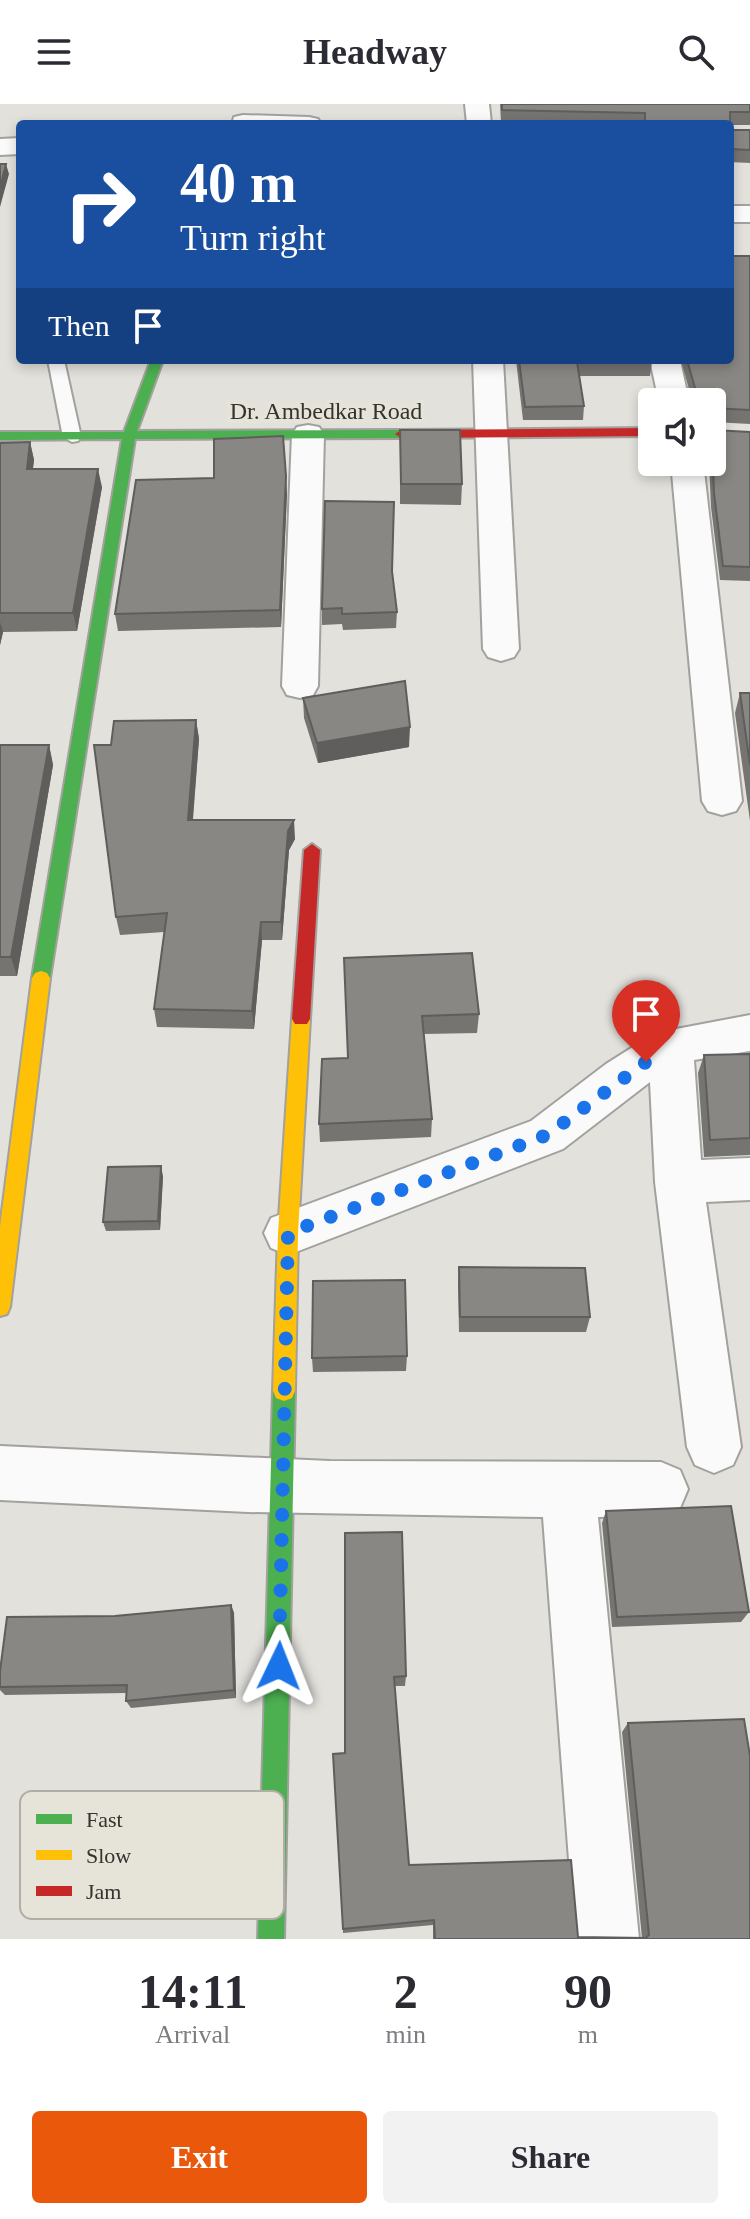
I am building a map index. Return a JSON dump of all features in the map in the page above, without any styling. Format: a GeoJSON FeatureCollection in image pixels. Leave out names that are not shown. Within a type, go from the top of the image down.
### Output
{"type":"FeatureCollection","features":[{"type":"Feature","properties":{"kind":"street"},"geometry":{"type":"LineString","coordinates":[[242,117],[271,120]]}},
{"type":"Feature","properties":{"kind":"street"},"geometry":{"type":"LineString","coordinates":[[0,1307],[34,1021],[129,435],[156,364]]}},
{"type":"Feature","properties":{"kind":"street"},"geometry":{"type":"LineString","coordinates":[[488,364],[501,649]]}},
{"type":"Feature","properties":{"kind":"street"},"geometry":{"type":"LineString","coordinates":[[666,364],[671,388]]}},
{"type":"Feature","properties":{"kind":"street","name":"Dr. Ambedkar Road"},"geometry":{"type":"LineString","coordinates":[[0,436],[638,432]]}},
{"type":"Feature","properties":{"kind":"street"},"geometry":{"type":"LineString","coordinates":[[300,686],[308,434]]}},
{"type":"Feature","properties":{"kind":"street"},"geometry":{"type":"LineString","coordinates":[[688,476],[722,801]]}},
{"type":"Feature","properties":{"kind":"street"},"geometry":{"type":"LineString","coordinates":[[275,1791],[288,1233],[312,850]]}},
{"type":"Feature","properties":{"kind":"street"},"geometry":{"type":"LineString","coordinates":[[288,1233],[547,1135],[622,1077],[671,1046],[750,1033]]}},
{"type":"Feature","properties":{"kind":"street"},"geometry":{"type":"LineString","coordinates":[[671,1046],[679,1182],[714,1447]]}},
{"type":"Feature","properties":{"kind":"street"},"geometry":{"type":"LineString","coordinates":[[679,1182],[750,1179]]}},
{"type":"Feature","properties":{"kind":"street"},"geometry":{"type":"LineString","coordinates":[[0,1473],[188,1484],[568,1491],[661,1489]]}},
{"type":"Feature","properties":{"kind":"street"},"geometry":{"type":"LineString","coordinates":[[568,1491],[607,1939]]}},
{"type":"Feature","properties":{"kind":"street"},"geometry":{"type":"LineString","coordinates":[[271,1939],[272,1919]]}},
{"type":"Feature","properties":{"kind":"lane"},"geometry":{"type":"LineString","coordinates":[[57,364],[72,437]]}},
{"type":"Feature","properties":{"kind":"building"},"geometry":{"type":"Polygon","coordinates":[[[502,104],[750,104],[750,112],[730,112],[730,120],[645,120],[645,113],[502,110],[502,104]]]}},
{"type":"Feature","properties":{"kind":"building"},"geometry":{"type":"Polygon","coordinates":[[[734,130],[750,130],[750,150],[734,149],[734,130]]]}},
{"type":"Feature","properties":{"kind":"building"},"geometry":{"type":"Polygon","coordinates":[[[0,164],[6,164],[0,188],[0,164]]]}},
{"type":"Feature","properties":{"kind":"building"},"geometry":{"type":"Polygon","coordinates":[[[734,256],[750,256],[750,410],[726,409],[726,388],[695,388],[688,364],[734,364],[734,256]]]}},
{"type":"Feature","properties":{"kind":"building"},"geometry":{"type":"Polygon","coordinates":[[[520,364],[577,364],[584,406],[525,407],[520,364]]]}},
{"type":"Feature","properties":{"kind":"building"},"geometry":{"type":"Polygon","coordinates":[[[400,430],[460,430],[462,484],[401,484],[400,430]]]}},
{"type":"Feature","properties":{"kind":"building"},"geometry":{"type":"Polygon","coordinates":[[[726,431],[750,432],[750,567],[723,566],[713,476],[726,476],[726,431]]]}},
{"type":"Feature","properties":{"kind":"building"},"geometry":{"type":"Polygon","coordinates":[[[283,436],[286,476],[280,610],[115,614],[136,480],[214,478],[214,439],[283,436]]]}},
{"type":"Feature","properties":{"kind":"building"},"geometry":{"type":"Polygon","coordinates":[[[30,442],[27,469],[98,469],[73,613],[0,613],[0,443],[30,442]]]}},
{"type":"Feature","properties":{"kind":"building"},"geometry":{"type":"Polygon","coordinates":[[[325,501],[394,502],[392,571],[397,612],[342,614],[342,608],[322,609],[325,501]]]}},
{"type":"Feature","properties":{"kind":"building"},"geometry":{"type":"Polygon","coordinates":[[[405,681],[410,727],[317,743],[303,698],[405,681]]]}},
{"type":"Feature","properties":{"kind":"building"},"geometry":{"type":"Polygon","coordinates":[[[740,693],[750,693],[750,765],[740,693]]]}},
{"type":"Feature","properties":{"kind":"building"},"geometry":{"type":"Polygon","coordinates":[[[196,720],[188,820],[294,820],[288,831],[281,922],[261,922],[252,1011],[154,1009],[167,913],[116,917],[94,745],[111,745],[114,721],[196,720]]]}},
{"type":"Feature","properties":{"kind":"building"},"geometry":{"type":"Polygon","coordinates":[[[0,745],[49,745],[11,957],[0,957],[0,745]]]}},
{"type":"Feature","properties":{"kind":"building"},"geometry":{"type":"Polygon","coordinates":[[[472,953],[479,1014],[422,1016],[432,1119],[319,1124],[322,1059],[348,1058],[344,958],[472,953]]]}},
{"type":"Feature","properties":{"kind":"building"},"geometry":{"type":"Polygon","coordinates":[[[750,1054],[750,1138],[710,1140],[704,1055],[750,1054]]]}},
{"type":"Feature","properties":{"kind":"building"},"geometry":{"type":"Polygon","coordinates":[[[161,1166],[158,1221],[103,1222],[108,1167],[161,1166]]]}},
{"type":"Feature","properties":{"kind":"building"},"geometry":{"type":"Polygon","coordinates":[[[459,1267],[585,1268],[590,1317],[460,1317],[459,1267]]]}},
{"type":"Feature","properties":{"kind":"building"},"geometry":{"type":"Polygon","coordinates":[[[405,1280],[407,1356],[312,1358],[313,1281],[405,1280]]]}},
{"type":"Feature","properties":{"kind":"building"},"geometry":{"type":"Polygon","coordinates":[[[731,1506],[749,1612],[617,1617],[606,1511],[731,1506]]]}},
{"type":"Feature","properties":{"kind":"building"},"geometry":{"type":"Polygon","coordinates":[[[402,1532],[406,1676],[394,1677],[409,1865],[571,1860],[578,1937],[646,1938],[649,1935],[628,1723],[744,1719],[750,1756],[750,1939],[435,1939],[434,1920],[343,1929],[333,1754],[345,1753],[345,1533],[402,1532]]]}},
{"type":"Feature","properties":{"kind":"building"},"geometry":{"type":"Polygon","coordinates":[[[231,1605],[234,1690],[126,1701],[127,1685],[0,1687],[7,1617],[115,1616],[231,1605]]]}},
{"type":"Feature","properties":{"kind":"traffic: fast"},"geometry":{"type":"LineString","coordinates":[[41,978],[129,435],[156,364]]}},
{"type":"Feature","properties":{"kind":"traffic: fast"},"geometry":{"type":"LineString","coordinates":[[0,436],[401,434]]}},
{"type":"Feature","properties":{"kind":"traffic: fast"},"geometry":{"type":"LineString","coordinates":[[275,1791],[284,1391]]}},
{"type":"Feature","properties":{"kind":"traffic: fast"},"geometry":{"type":"LineString","coordinates":[[271,1919],[271,1939]]}},
{"type":"Feature","properties":{"kind":"traffic: slow"},"geometry":{"type":"LineString","coordinates":[[0,1307],[41,978]]}},
{"type":"Feature","properties":{"kind":"traffic: slow"},"geometry":{"type":"LineString","coordinates":[[284,1391],[288,1233],[301,1019]]}},
{"type":"Feature","properties":{"kind":"traffic: jam"},"geometry":{"type":"LineString","coordinates":[[401,434],[638,432]]}},
{"type":"Feature","properties":{"kind":"traffic: jam"},"geometry":{"type":"LineString","coordinates":[[301,1019],[312,850]]}},
{"type":"Feature","properties":{"kind":"route"},"geometry":{"type":"LineString","coordinates":[[279,1666],[288,1233],[547,1135],[646,1062]]}}]}
